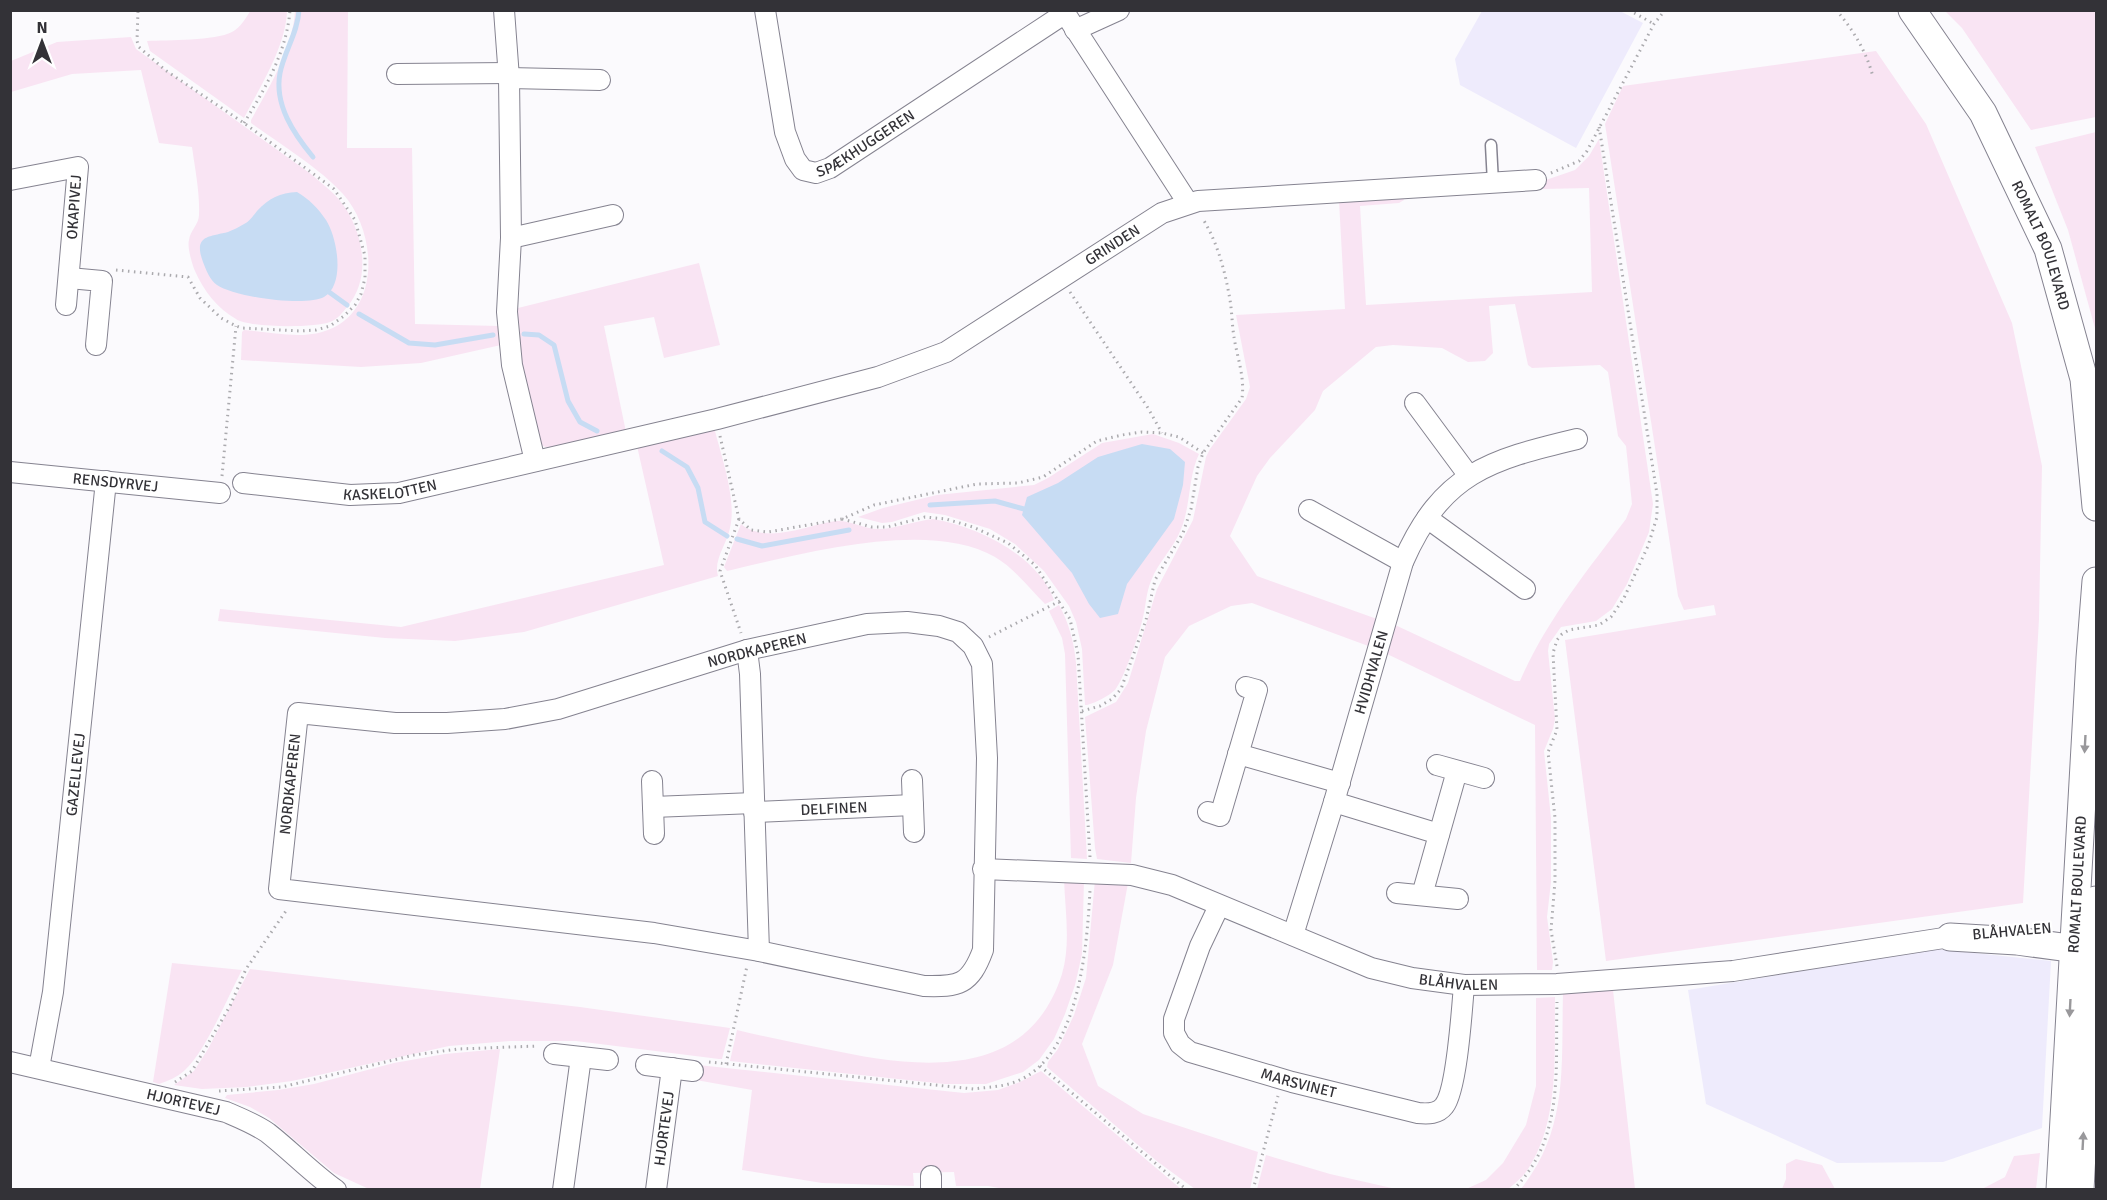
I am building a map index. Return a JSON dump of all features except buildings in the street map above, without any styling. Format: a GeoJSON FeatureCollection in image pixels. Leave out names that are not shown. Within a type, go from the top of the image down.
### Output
{"type":"FeatureCollection","features":[{"type":"Feature","properties":{"kind":"street"},"geometry":{"type":"LineString","coordinates":[[504,10],[509,76],[511,238],[508,323],[513,365],[535,461]]}},
{"type":"Feature","properties":{"kind":"street","name":"SPÆKHUGGEREN"},"geometry":{"type":"LineString","coordinates":[[765,10],[785,132],[795,159],[803,170],[816,172],[830,168],[1067,18]]}},
{"type":"Feature","properties":{"kind":"street"},"geometry":{"type":"LineString","coordinates":[[1119,10],[1067,18],[1193,202]]}},
{"type":"Feature","properties":{"kind":"street","name":"ROMALT BOULEVARD"},"geometry":{"type":"LineString","coordinates":[[1912,10],[1983,113],[2048,249],[2084,379],[2097,507]]}},
{"type":"Feature","properties":{"kind":"street"},"geometry":{"type":"LineString","coordinates":[[397,74],[600,80]]}},
{"type":"Feature","properties":{"kind":"street","name":"OKAPIVEJ"},"geometry":{"type":"LineString","coordinates":[[10,180],[78,167],[66,305]]}},
{"type":"Feature","properties":{"kind":"street","name":"GRINDEN"},"geometry":{"type":"LineString","coordinates":[[717,419],[878,377],[946,352],[1162,213],[1193,202],[1536,180]]}},
{"type":"Feature","properties":{"kind":"street"},"geometry":{"type":"LineString","coordinates":[[511,238],[613,215]]}},
{"type":"Feature","properties":{"kind":"street"},"geometry":{"type":"LineString","coordinates":[[69,278],[102,281],[96,345]]}},
{"type":"Feature","properties":{"kind":"street"},"geometry":{"type":"LineString","coordinates":[[1415,403],[1469,476]]}},
{"type":"Feature","properties":{"kind":"street","name":"KASKELOTTEN"},"geometry":{"type":"LineString","coordinates":[[243,483],[350,495],[399,493],[717,419]]}},
{"type":"Feature","properties":{"kind":"street","name":"HVIDHVALEN"},"geometry":{"type":"LineString","coordinates":[[1293,935],[1340,783],[1403,562],[1414,538],[1446,494],[1469,476],[1494,463],[1524,452],[1577,439]]}},
{"type":"Feature","properties":{"kind":"street","name":"RENSDYRVEJ"},"geometry":{"type":"LineString","coordinates":[[10,472],[220,493]]}},
{"type":"Feature","properties":{"kind":"street","name":"GAZELLEVEJ"},"geometry":{"type":"LineString","coordinates":[[39,1068],[53,992],[106,481]]}},
{"type":"Feature","properties":{"kind":"street"},"geometry":{"type":"LineString","coordinates":[[1309,510],[1403,562]]}},
{"type":"Feature","properties":{"kind":"street"},"geometry":{"type":"LineString","coordinates":[[1427,518],[1526,589]]}},
{"type":"Feature","properties":{"kind":"street","name":"ROMALT BOULEVARD"},"geometry":{"type":"LineString","coordinates":[[2080,1190],[2088,939],[2089,670],[2097,581]]}},
{"type":"Feature","properties":{"kind":"street","name":"NORDKAPEREN"},"geometry":{"type":"LineString","coordinates":[[907,622],[939,626],[958,633],[973,646],[982,664],[987,758],[983,950],[976,968],[966,979],[951,987],[924,986],[759,951],[654,933],[279,889],[298,713],[395,723],[447,723],[505,719],[558,709],[747,650],[867,624],[907,622]]}},
{"type":"Feature","properties":{"kind":"street"},"geometry":{"type":"LineString","coordinates":[[747,650],[750,674],[759,951]]}},
{"type":"Feature","properties":{"kind":"street"},"geometry":{"type":"LineString","coordinates":[[1208,812],[1220,816],[1257,690],[1246,687]]}},
{"type":"Feature","properties":{"kind":"street"},"geometry":{"type":"LineString","coordinates":[[1238,754],[1340,783]]}},
{"type":"Feature","properties":{"kind":"street"},"geometry":{"type":"LineString","coordinates":[[1437,765],[1484,778]]}},
{"type":"Feature","properties":{"kind":"street"},"geometry":{"type":"LineString","coordinates":[[1422,896],[1457,771]]}},
{"type":"Feature","properties":{"kind":"street"},"geometry":{"type":"LineString","coordinates":[[912,780],[914,832]]}},
{"type":"Feature","properties":{"kind":"street"},"geometry":{"type":"LineString","coordinates":[[652,781],[654,834]]}},
{"type":"Feature","properties":{"kind":"street"},"geometry":{"type":"LineString","coordinates":[[1334,802],[1439,834]]}},
{"type":"Feature","properties":{"kind":"street","name":"DELFINEN"},"geometry":{"type":"LineString","coordinates":[[653,807],[913,805]]}},
{"type":"Feature","properties":{"kind":"street","name":"BLÅHVALEN"},"geometry":{"type":"LineString","coordinates":[[983,868],[1091,872],[1132,876],[1172,885],[1371,968],[1412,978],[1464,985],[1557,984],[1732,971],[1950,937],[2017,941],[2088,939]]}},
{"type":"Feature","properties":{"kind":"street"},"geometry":{"type":"LineString","coordinates":[[1397,893],[1458,899]]}},
{"type":"Feature","properties":{"kind":"street","name":"ROMALT BOULEVARD"},"geometry":{"type":"LineString","coordinates":[[2060,1190],[2088,939],[2097,900]]}},
{"type":"Feature","properties":{"kind":"street","name":"MARSVINET"},"geometry":{"type":"LineString","coordinates":[[1219,906],[1196,956],[1174,1019],[1174,1033],[1180,1044],[1190,1052],[1282,1079],[1419,1113],[1432,1114],[1444,1107],[1450,1094],[1460,1033],[1464,985]]}},
{"type":"Feature","properties":{"kind":"street"},"geometry":{"type":"LineString","coordinates":[[550,1050],[608,1060]]}},
{"type":"Feature","properties":{"kind":"street"},"geometry":{"type":"LineString","coordinates":[[563,1190],[581,1057]]}},
{"type":"Feature","properties":{"kind":"street","name":"HJORTEVEJ"},"geometry":{"type":"LineString","coordinates":[[10,1062],[226,1112],[267,1133],[336,1190]]}},
{"type":"Feature","properties":{"kind":"street"},"geometry":{"type":"LineString","coordinates":[[646,1065],[672,1068],[699,1067]]}},
{"type":"Feature","properties":{"kind":"street","name":"HJORTEVEJ"},"geometry":{"type":"LineString","coordinates":[[656,1190],[672,1068]]}},
{"type":"Feature","properties":{"kind":"lane"},"geometry":{"type":"LineString","coordinates":[[1491,145],[1493,183]]}},
{"type":"Feature","properties":{"kind":"path"},"geometry":{"type":"LineString","coordinates":[[105,268],[188,277],[200,298],[221,318],[236,326],[300,331],[330,326],[344,316],[362,294],[365,278],[362,238],[346,204],[334,189],[244,123],[165,70],[139,47],[137,41],[138,10]]}},
{"type":"Feature","properties":{"kind":"path"},"geometry":{"type":"LineString","coordinates":[[244,123],[264,92],[289,27],[290,10]]}},
{"type":"Feature","properties":{"kind":"path"},"geometry":{"type":"LineString","coordinates":[[1629,10],[1654,24]]}},
{"type":"Feature","properties":{"kind":"path"},"geometry":{"type":"LineString","coordinates":[[1536,180],[1540,176],[1579,161],[1587,152],[1654,24],[1665,10]]}},
{"type":"Feature","properties":{"kind":"path"},"geometry":{"type":"LineString","coordinates":[[1836,10],[1847,22],[1857,40],[1873,77]]}},
{"type":"Feature","properties":{"kind":"path"},"geometry":{"type":"LineString","coordinates":[[1513,1190],[1540,1155],[1555,1105],[1557,984],[1551,930],[1555,881],[1555,818],[1548,752],[1557,730],[1553,653],[1557,640],[1562,634],[1569,630],[1599,625],[1611,617],[1624,598],[1648,546],[1657,517],[1657,494],[1599,126]]}},
{"type":"Feature","properties":{"kind":"path"},"geometry":{"type":"LineString","coordinates":[[1082,711],[1100,706],[1112,699],[1121,689],[1146,620],[1155,580],[1183,533],[1191,509],[1198,467],[1203,453],[1242,398],[1244,388],[1223,265],[1211,232],[1193,202]]}},
{"type":"Feature","properties":{"kind":"path"},"geometry":{"type":"LineString","coordinates":[[1060,278],[1148,408],[1162,433]]}},
{"type":"Feature","properties":{"kind":"path"},"geometry":{"type":"LineString","coordinates":[[220,493],[236,326]]}},
{"type":"Feature","properties":{"kind":"path"},"geometry":{"type":"LineString","coordinates":[[717,419],[739,519],[720,571],[747,650]]}},
{"type":"Feature","properties":{"kind":"path"},"geometry":{"type":"LineString","coordinates":[[739,519],[751,530],[768,531],[842,519],[874,505],[977,484],[1018,483],[1043,477],[1097,441],[1142,432],[1179,437],[1203,453]]}},
{"type":"Feature","properties":{"kind":"path"},"geometry":{"type":"LineString","coordinates":[[699,1067],[726,1064],[974,1089],[1016,1082],[1040,1066],[1054,1047],[1066,1024],[1076,996],[1088,938],[1091,872],[1078,654],[1070,619],[1035,565],[1008,543],[973,527],[946,519],[925,517],[887,527],[842,519]]}},
{"type":"Feature","properties":{"kind":"path"},"geometry":{"type":"LineString","coordinates":[[973,646],[1060,601]]}},
{"type":"Feature","properties":{"kind":"path"},"geometry":{"type":"LineString","coordinates":[[147,1095],[163,1089],[192,1071],[230,1006],[246,969],[299,892]]}},
{"type":"Feature","properties":{"kind":"path"},"geometry":{"type":"LineString","coordinates":[[726,1064],[749,957],[759,951]]}},
{"type":"Feature","properties":{"kind":"path"},"geometry":{"type":"LineString","coordinates":[[211,1092],[282,1087],[414,1055],[458,1048],[550,1050]]}},
{"type":"Feature","properties":{"kind":"path"},"geometry":{"type":"LineString","coordinates":[[1040,1066],[1186,1190]]}},
{"type":"Feature","properties":{"kind":"path"},"geometry":{"type":"LineString","coordinates":[[1253,1190],[1282,1079]]}},
{"type":"Feature","properties":{"kind":"shaded area"},"geometry":{"type":"Polygon","coordinates":[[[251,10],[287,11],[286,24],[277,52],[244,118],[150,51],[147,41],[203,39],[232,32],[251,10]]]}},
{"type":"Feature","properties":{"kind":"shaded area"},"geometry":{"type":"Polygon","coordinates":[[[295,11],[348,11],[347,148],[412,148],[415,324],[499,326],[501,345],[421,363],[361,367],[241,360],[244,330],[303,335],[322,332],[342,323],[356,309],[364,291],[368,271],[368,250],[363,230],[355,210],[343,194],[311,166],[251,123],[285,53],[295,11]]]}},
{"type":"Feature","properties":{"kind":"shaded area"},"geometry":{"type":"Polygon","coordinates":[[[1482,11],[1620,11],[1643,23],[1576,148],[1460,85],[1455,59],[1482,11]]]}},
{"type":"Feature","properties":{"kind":"shaded area"},"geometry":{"type":"Polygon","coordinates":[[[1945,11],[2096,11],[2096,117],[2031,130],[1962,28],[1945,11]]]}},
{"type":"Feature","properties":{"kind":"shaded area"},"geometry":{"type":"Polygon","coordinates":[[[131,37],[136,49],[311,174],[342,204],[352,220],[361,245],[362,271],[355,296],[335,319],[311,325],[254,324],[236,319],[212,298],[195,271],[189,247],[190,237],[199,215],[192,147],[159,143],[141,70],[72,74],[11,92],[11,61],[57,42],[131,37]]]}},
{"type":"Feature","properties":{"kind":"shaded area"},"geometry":{"type":"Polygon","coordinates":[[[1876,51],[1926,124],[2012,323],[2042,466],[2039,619],[2023,903],[1606,961],[1565,640],[1716,615],[1714,605],[1684,610],[1678,596],[1605,124],[1623,86],[1876,51]]]}},
{"type":"Feature","properties":{"kind":"shaded area"},"geometry":{"type":"Polygon","coordinates":[[[2096,132],[2096,332],[2068,230],[2035,147],[2096,132]]]}},
{"type":"Feature","properties":{"kind":"shaded area"},"geometry":{"type":"Polygon","coordinates":[[[1599,139],[1653,504],[1649,532],[1627,584],[1612,609],[1596,621],[1561,627],[1549,644],[1555,719],[1544,751],[1551,818],[1551,882],[1547,917],[1552,970],[1537,970],[1535,725],[1385,653],[1393,624],[1515,681],[1520,681],[1555,617],[1626,519],[1632,504],[1626,446],[1618,436],[1608,372],[1600,365],[1532,368],[1528,365],[1515,304],[1489,306],[1493,353],[1485,361],[1468,362],[1442,348],[1393,345],[1376,347],[1323,391],[1315,410],[1270,458],[1257,476],[1230,536],[1257,576],[1377,619],[1371,647],[1252,603],[1231,606],[1189,626],[1165,657],[1146,731],[1136,798],[1131,863],[1097,859],[1085,717],[1116,702],[1128,683],[1157,589],[1193,520],[1206,457],[1246,399],[1250,387],[1236,315],[1345,309],[1339,201],[1402,196],[1404,200],[1399,203],[1360,206],[1366,305],[1592,292],[1589,188],[1543,189],[1543,181],[1575,170],[1589,156],[1599,139]]]}},
{"type":"Feature","properties":{"kind":"shaded area"},"geometry":{"type":"Polygon","coordinates":[[[699,263],[720,345],[664,358],[654,317],[604,326],[626,432],[551,449],[543,446],[538,439],[516,342],[518,308],[699,263]]]}},
{"type":"Feature","properties":{"kind":"shaded area"},"geometry":{"type":"Polygon","coordinates":[[[714,427],[730,491],[732,517],[717,564],[718,576],[524,632],[455,641],[385,638],[218,621],[220,609],[401,627],[664,565],[637,446],[714,427]]]}},
{"type":"Feature","properties":{"kind":"shaded area"},"geometry":{"type":"Polygon","coordinates":[[[1153,434],[1179,443],[1199,454],[1195,463],[1184,520],[1178,536],[1151,581],[1139,633],[1119,684],[1109,695],[1087,705],[1085,705],[1082,649],[1076,622],[1069,606],[1044,571],[1015,544],[990,529],[945,515],[924,512],[882,523],[858,517],[883,508],[937,495],[1034,485],[1102,443],[1153,434]]]}},
{"type":"Feature","properties":{"kind":"shaded area"},"geometry":{"type":"Polygon","coordinates":[[[933,519],[968,528],[1004,545],[1034,569],[1046,584],[1054,600],[1045,604],[1015,572],[995,557],[967,546],[935,540],[863,543],[727,571],[724,567],[741,524],[751,530],[775,533],[836,521],[878,529],[933,519]]]}},
{"type":"Feature","properties":{"kind":"shaded area"},"geometry":{"type":"Polygon","coordinates":[[[1059,605],[1066,619],[1076,663],[1087,859],[1071,858],[1065,654],[1062,638],[1049,611],[1059,605]]]}},
{"type":"Feature","properties":{"kind":"shaded area"},"geometry":{"type":"Polygon","coordinates":[[[1064,879],[1084,880],[1082,954],[1075,985],[1054,1039],[1039,1060],[1023,1072],[986,1084],[945,1084],[730,1061],[737,1030],[860,1056],[896,1061],[931,1063],[964,1060],[995,1051],[1023,1035],[1045,1010],[1062,974],[1067,939],[1064,879]]]}},
{"type":"Feature","properties":{"kind":"shaded area"},"geometry":{"type":"Polygon","coordinates":[[[1095,880],[1128,883],[1113,965],[1082,1044],[1098,1086],[1143,1114],[1258,1152],[1250,1189],[1195,1189],[1158,1162],[1047,1067],[1074,1015],[1086,978],[1095,880]]]}},
{"type":"Feature","properties":{"kind":"shaded area"},"geometry":{"type":"Polygon","coordinates":[[[1936,949],[2051,961],[2042,1128],[1943,1162],[1837,1163],[1706,1104],[1688,990],[1936,949]]]}},
{"type":"Feature","properties":{"kind":"shaded area"},"geometry":{"type":"Polygon","coordinates":[[[172,963],[242,970],[208,1038],[192,1062],[178,1075],[159,1084],[153,1082],[172,963]]]}},
{"type":"Feature","properties":{"kind":"shaded area"},"geometry":{"type":"Polygon","coordinates":[[[250,969],[580,1007],[730,1028],[722,1059],[576,1041],[510,1041],[449,1046],[292,1081],[247,1087],[202,1089],[174,1085],[194,1071],[250,969]]]}},
{"type":"Feature","properties":{"kind":"shaded area"},"geometry":{"type":"Polygon","coordinates":[[[1613,990],[1635,1189],[1520,1190],[1536,1167],[1555,1120],[1561,1071],[1563,993],[1613,990]]]}},
{"type":"Feature","properties":{"kind":"shaded area"},"geometry":{"type":"Polygon","coordinates":[[[1555,997],[1553,1086],[1546,1129],[1538,1150],[1526,1172],[1508,1189],[1466,1189],[1486,1180],[1503,1163],[1526,1125],[1536,1086],[1536,998],[1555,997]]]}},
{"type":"Feature","properties":{"kind":"shaded area"},"geometry":{"type":"Polygon","coordinates":[[[500,1049],[480,1189],[369,1189],[334,1173],[269,1118],[250,1107],[225,1098],[227,1095],[314,1084],[394,1063],[445,1054],[500,1049]]]}},
{"type":"Feature","properties":{"kind":"shaded area"},"geometry":{"type":"Polygon","coordinates":[[[698,1065],[964,1093],[998,1090],[1041,1071],[1181,1189],[1010,1190],[988,1186],[956,1186],[954,1172],[913,1173],[914,1186],[822,1183],[742,1170],[752,1090],[696,1080],[698,1065]]]}},
{"type":"Feature","properties":{"kind":"shaded area"},"geometry":{"type":"Polygon","coordinates":[[[2040,1153],[2036,1189],[1982,1189],[2005,1177],[2014,1156],[2040,1153]]]}},
{"type":"Feature","properties":{"kind":"shaded area"},"geometry":{"type":"Polygon","coordinates":[[[1266,1155],[1330,1174],[1396,1189],[1257,1189],[1266,1155]]]}},
{"type":"Feature","properties":{"kind":"shaded area"},"geometry":{"type":"Polygon","coordinates":[[[1796,1159],[1822,1165],[1835,1189],[1782,1189],[1786,1179],[1786,1164],[1796,1159]]]}},
{"type":"Feature","properties":{"kind":"water"},"geometry":{"type":"Polygon","coordinates":[[[297,192],[320,212],[330,228],[337,260],[335,282],[331,291],[315,300],[287,301],[254,297],[217,285],[208,275],[203,262],[200,253],[202,242],[209,237],[228,232],[246,223],[261,206],[275,197],[297,192]]]}},
{"type":"Feature","properties":{"kind":"water"},"geometry":{"type":"Polygon","coordinates":[[[1142,444],[1170,449],[1185,462],[1183,485],[1174,519],[1127,584],[1118,614],[1100,618],[1089,604],[1072,573],[1022,515],[1027,497],[1058,483],[1098,457],[1142,444]]]}},
{"type":"Feature","properties":{"kind":"waterway"},"geometry":{"type":"LineString","coordinates":[[299,10],[280,73],[280,96],[287,118],[313,157]]}},
{"type":"Feature","properties":{"kind":"waterway"},"geometry":{"type":"LineString","coordinates":[[329,292],[347,305]]}},
{"type":"Feature","properties":{"kind":"waterway"},"geometry":{"type":"LineString","coordinates":[[359,314],[409,343],[435,345],[493,335]]}},
{"type":"Feature","properties":{"kind":"waterway"},"geometry":{"type":"LineString","coordinates":[[524,334],[539,335],[554,345],[568,401],[580,422],[597,431]]}},
{"type":"Feature","properties":{"kind":"waterway"},"geometry":{"type":"LineString","coordinates":[[662,451],[687,467],[698,488],[705,522],[727,536]]}},
{"type":"Feature","properties":{"kind":"waterway"},"geometry":{"type":"LineString","coordinates":[[930,505],[995,501],[1024,509]]}},
{"type":"Feature","properties":{"kind":"waterway"},"geometry":{"type":"LineString","coordinates":[[737,539],[762,546],[849,530]]}}]}
